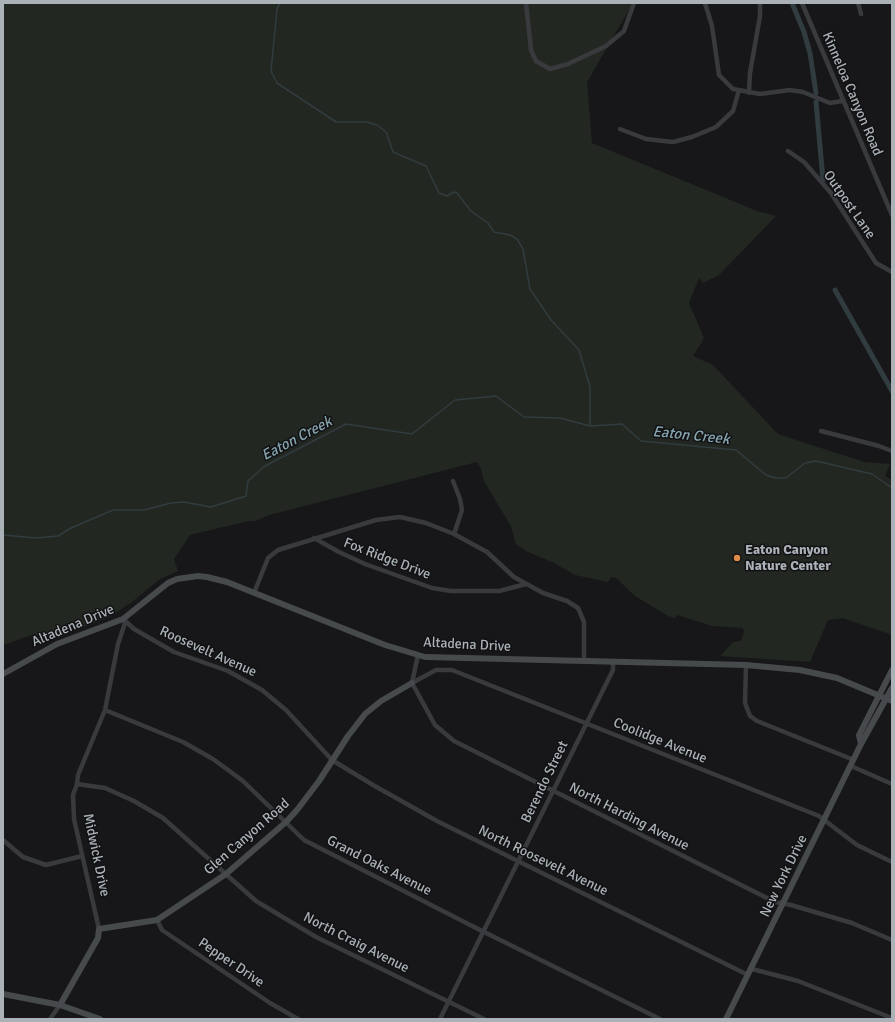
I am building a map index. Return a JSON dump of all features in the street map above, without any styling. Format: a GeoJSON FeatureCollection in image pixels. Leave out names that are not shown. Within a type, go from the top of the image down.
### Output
{"type":"FeatureCollection","features":[{"type":"Feature","properties":{"kind":"street"},"geometry":{"type":"LineString","coordinates":[[526,3],[531,50],[536,61],[550,69],[568,64],[606,46],[624,31],[634,3]]}},
{"type":"Feature","properties":{"kind":"street"},"geometry":{"type":"LineString","coordinates":[[705,3],[712,26],[719,75],[733,89],[760,94],[790,90],[802,92],[830,102],[842,101]]}},
{"type":"Feature","properties":{"kind":"street"},"geometry":{"type":"LineString","coordinates":[[749,93],[750,73],[760,16],[760,3]]}},
{"type":"Feature","properties":{"kind":"street","name":"Kinneloa Canyon Road"},"geometry":{"type":"LineString","coordinates":[[802,3],[842,101],[892,216]]}},
{"type":"Feature","properties":{"kind":"street"},"geometry":{"type":"LineString","coordinates":[[858,3],[861,14]]}},
{"type":"Feature","properties":{"kind":"street"},"geometry":{"type":"LineString","coordinates":[[620,129],[646,139],[673,142],[692,136],[716,127],[734,111],[739,90]]}},
{"type":"Feature","properties":{"kind":"street","name":"Outpost Lane"},"geometry":{"type":"LineString","coordinates":[[788,151],[804,162],[831,193],[876,263],[892,272]]}},
{"type":"Feature","properties":{"kind":"street"},"geometry":{"type":"LineString","coordinates":[[821,431],[879,446],[892,451]]}},
{"type":"Feature","properties":{"kind":"street"},"geometry":{"type":"LineString","coordinates":[[453,481],[460,499],[462,510],[454,534]]}},
{"type":"Feature","properties":{"kind":"street"},"geometry":{"type":"LineString","coordinates":[[254,593],[265,564],[272,553],[286,546],[376,520],[400,517],[426,523],[454,534],[487,552],[514,577],[543,593],[567,601],[578,608],[584,622],[584,661]]}},
{"type":"Feature","properties":{"kind":"street","name":"Fox Ridge Drive"},"geometry":{"type":"LineString","coordinates":[[314,538],[338,552],[365,564],[432,588],[499,591],[526,584]]}},
{"type":"Feature","properties":{"kind":"street","name":"Altadena Drive"},"geometry":{"type":"LineString","coordinates":[[3,674],[57,644],[123,619],[157,591],[177,579],[207,577],[254,593],[386,645],[418,655],[446,658],[746,665],[800,670],[837,678],[889,700]]}},
{"type":"Feature","properties":{"kind":"street","name":"Midwick Drive"},"geometry":{"type":"LineString","coordinates":[[99,929],[74,819],[73,795],[77,784],[78,775],[105,710],[118,644],[124,624],[123,619]]}},
{"type":"Feature","properties":{"kind":"street","name":"Roosevelt Avenue"},"geometry":{"type":"LineString","coordinates":[[123,619],[134,629],[174,652],[228,671],[262,690],[286,710],[332,760]]}},
{"type":"Feature","properties":{"kind":"street"},"geometry":{"type":"LineString","coordinates":[[412,683],[418,655]]}},
{"type":"Feature","properties":{"kind":"street","name":"Berendo Street"},"geometry":{"type":"LineString","coordinates":[[440,1019],[613,670],[613,662]]}},
{"type":"Feature","properties":{"kind":"street"},"geometry":{"type":"LineString","coordinates":[[746,665],[745,703],[750,716],[757,721],[854,760]]}},
{"type":"Feature","properties":{"kind":"street","name":"Coolidge Avenue"},"geometry":{"type":"LineString","coordinates":[[412,683],[436,670],[452,670],[819,816],[857,845],[892,862]]}},
{"type":"Feature","properties":{"kind":"street","name":"New York Drive"},"geometry":{"type":"LineString","coordinates":[[861,744],[859,735],[892,670]]}},
{"type":"Feature","properties":{"kind":"street","name":"Glen Canyon Road"},"geometry":{"type":"LineString","coordinates":[[99,929],[157,920],[226,874],[286,822],[305,800],[348,736],[365,714],[381,701],[412,683]]}},
{"type":"Feature","properties":{"kind":"street","name":"North Harding Avenue"},"geometry":{"type":"LineString","coordinates":[[412,683],[435,725],[454,741],[775,902],[791,905],[852,923],[892,940]]}},
{"type":"Feature","properties":{"kind":"street","name":"New York Drive"},"geometry":{"type":"LineString","coordinates":[[726,1019],[752,970],[861,744],[889,700],[892,688]]}},
{"type":"Feature","properties":{"kind":"street","name":"Grand Oaks Avenue"},"geometry":{"type":"LineString","coordinates":[[105,710],[177,740],[213,759],[243,781],[304,840],[484,932],[660,1019]]}},
{"type":"Feature","properties":{"kind":"street","name":"North Roosevelt Avenue"},"geometry":{"type":"LineString","coordinates":[[332,760],[437,821],[748,975]]}},
{"type":"Feature","properties":{"kind":"street"},"geometry":{"type":"LineString","coordinates":[[851,766],[892,784]]}},
{"type":"Feature","properties":{"kind":"street","name":"North Craig Avenue"},"geometry":{"type":"LineString","coordinates":[[77,784],[105,788],[134,801],[163,818],[256,901],[316,937],[484,1019]]}},
{"type":"Feature","properties":{"kind":"street"},"geometry":{"type":"LineString","coordinates":[[3,840],[23,857],[46,865],[82,856]]}},
{"type":"Feature","properties":{"kind":"street","name":"Pepper Drive"},"geometry":{"type":"LineString","coordinates":[[157,920],[162,930],[270,1003],[298,1019]]}},
{"type":"Feature","properties":{"kind":"street"},"geometry":{"type":"LineString","coordinates":[[50,1019],[60,1005],[98,938],[99,929]]}},
{"type":"Feature","properties":{"kind":"street"},"geometry":{"type":"LineString","coordinates":[[752,970],[798,981],[891,1017]]}},
{"type":"Feature","properties":{"kind":"street"},"geometry":{"type":"LineString","coordinates":[[3,994],[60,1005],[100,1019]]}},
{"type":"Feature","properties":{"kind":"shaded area"},"geometry":{"type":"Polygon","coordinates":[[[3,3],[633,3],[587,82],[592,143],[757,211],[776,216],[719,275],[703,283],[699,278],[689,303],[704,338],[693,356],[713,365],[778,434],[864,462],[890,464],[885,476],[892,480],[892,635],[843,618],[828,620],[810,662],[720,656],[733,642],[741,641],[744,631],[742,628],[712,626],[677,615],[675,618],[668,616],[635,596],[616,578],[611,577],[608,582],[575,575],[552,562],[528,552],[516,544],[511,526],[484,481],[481,469],[477,462],[269,515],[256,521],[248,521],[190,535],[174,559],[178,571],[160,579],[132,602],[111,616],[40,645],[35,634],[3,645],[3,3]]]}},
{"type":"Feature","properties":{"kind":"waterway"},"geometry":{"type":"LineString","coordinates":[[280,3],[277,9],[271,71],[277,83],[336,122],[367,122],[377,125],[386,132],[393,152],[426,166],[439,193],[447,196],[454,192],[457,193],[471,211],[488,223],[494,232],[510,235],[517,239],[523,249],[530,289],[551,320],[579,350],[590,387],[590,425]]}},
{"type":"Feature","properties":{"kind":"waterway"},"geometry":{"type":"LineString","coordinates":[[792,3],[804,32],[810,53],[816,93]]}},
{"type":"Feature","properties":{"kind":"waterway"},"geometry":{"type":"LineString","coordinates":[[816,102],[823,180]]}},
{"type":"Feature","properties":{"kind":"waterway"},"geometry":{"type":"LineString","coordinates":[[835,290],[892,391]]}},
{"type":"Feature","properties":{"kind":"waterway","name":"Eaton Creek"},"geometry":{"type":"LineString","coordinates":[[3,535],[36,538],[58,536],[71,528],[113,510],[144,510],[171,503],[184,502],[211,507],[246,496],[248,481],[265,466],[346,424],[412,434],[455,400],[496,396],[524,417],[560,418],[590,426],[622,424],[641,441],[736,450],[766,475],[776,478],[786,478],[805,463],[816,461],[872,474],[892,488]]}},
{"type":"Feature","properties":{"kind":"place","name":"Eaton Canyon Nature Center"},"geometry":{"type":"Point","coordinates":[737,558]}}]}
